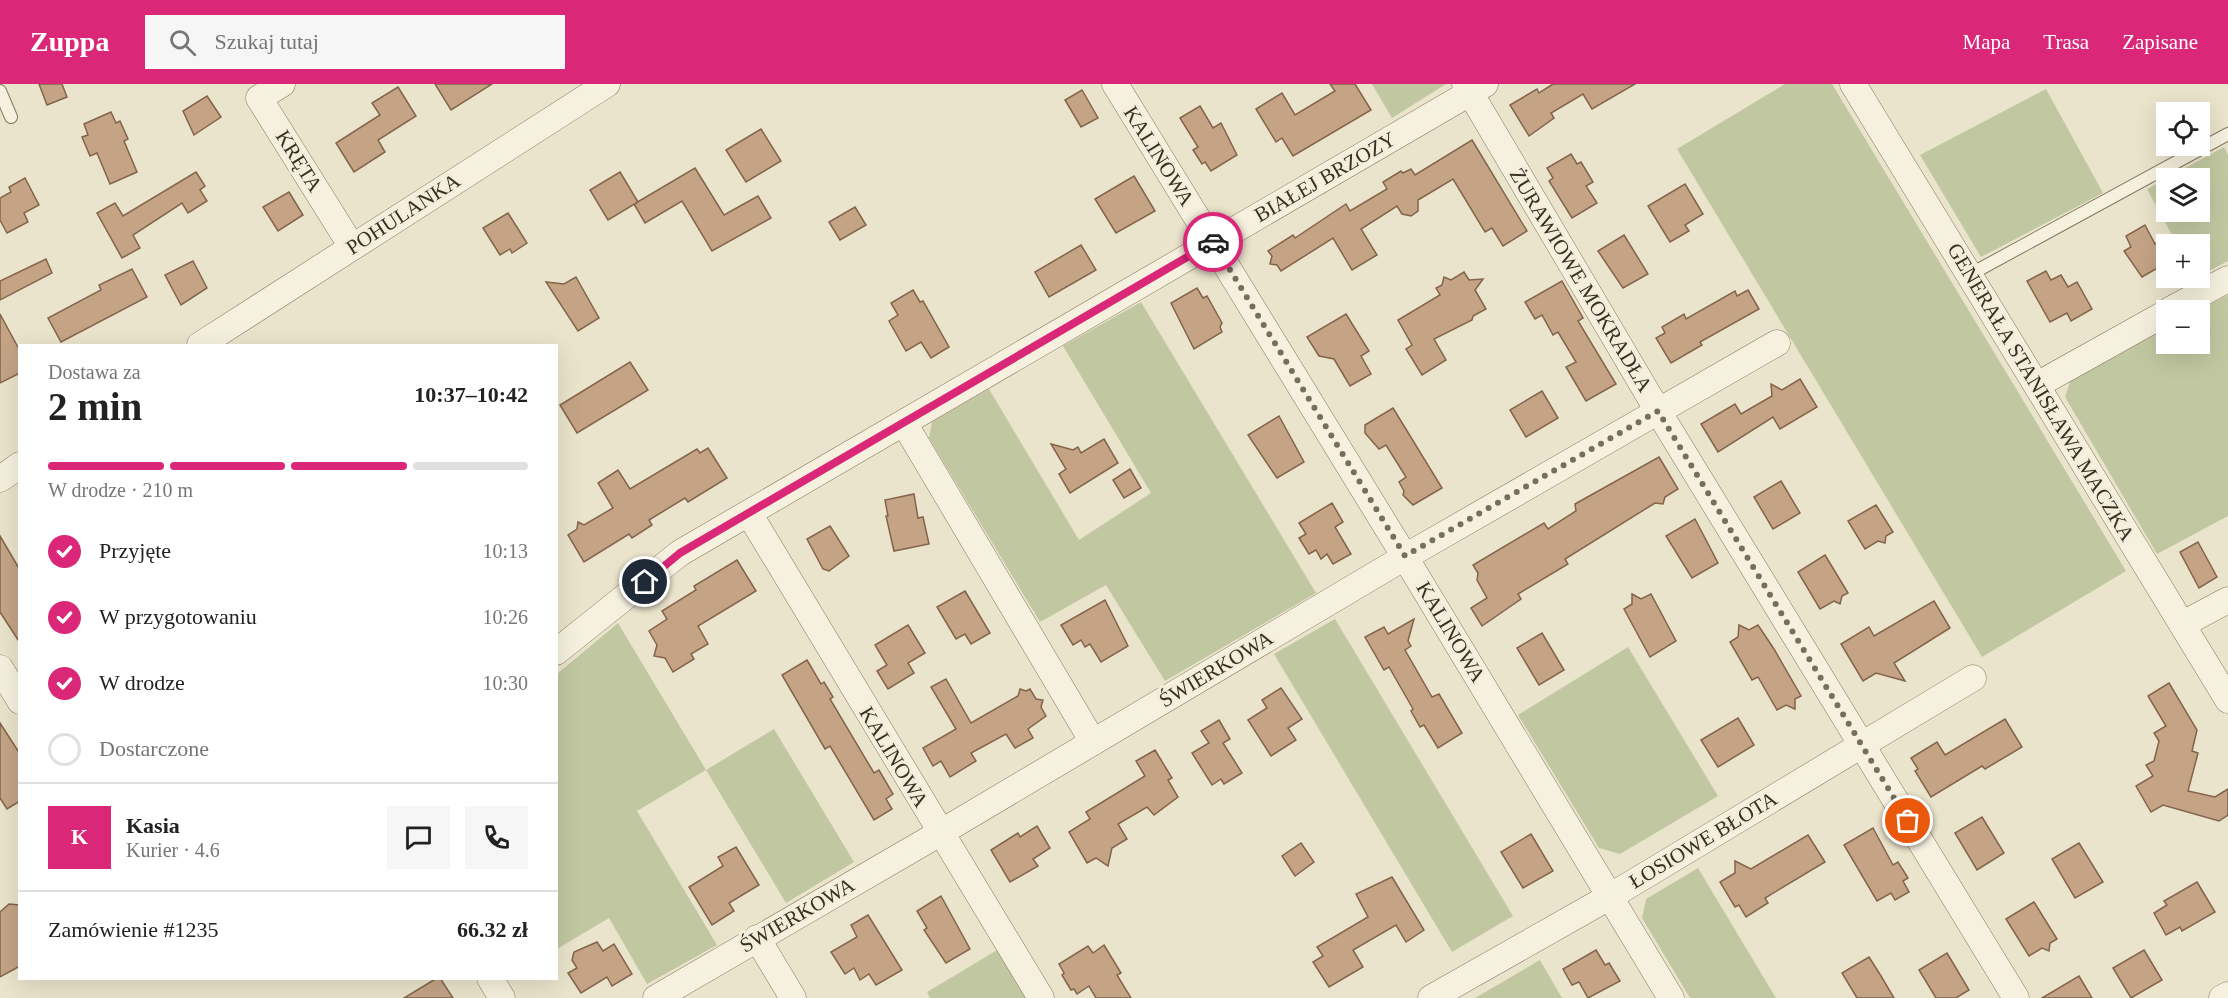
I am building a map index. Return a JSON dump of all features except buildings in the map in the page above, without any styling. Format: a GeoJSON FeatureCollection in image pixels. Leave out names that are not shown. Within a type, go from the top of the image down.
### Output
{"type":"FeatureCollection","features":[{"type":"Feature","properties":{"kind":"street","name":"KRĘTA"},"geometry":{"type":"LineString","coordinates":[[282,84],[259,98],[352,248]]}},
{"type":"Feature","properties":{"kind":"street","name":"POHULANKA"},"geometry":{"type":"LineString","coordinates":[[202,344],[607,84]]}},
{"type":"Feature","properties":{"kind":"street","name":"KALINOWA"},"geometry":{"type":"LineString","coordinates":[[1115,84],[1405,556],[1671,998]]}},
{"type":"Feature","properties":{"kind":"street","name":"GENERAŁA STANISŁAWA MACZKA"},"geometry":{"type":"LineString","coordinates":[[1853,84],[2228,700]]}},
{"type":"Feature","properties":{"kind":"street","name":"BIAŁEJ BRZOZY"},"geometry":{"type":"LineString","coordinates":[[558,650],[680,553],[1474,87]]}},
{"type":"Feature","properties":{"kind":"street","name":"ŻURAWIOWE MOKRADŁA"},"geometry":{"type":"LineString","coordinates":[[1474,87],[1658,411],[2016,998]]}},
{"type":"Feature","properties":{"kind":"street"},"geometry":{"type":"LineString","coordinates":[[2189,300],[2228,279]]}},
{"type":"Feature","properties":{"kind":"street"},"geometry":{"type":"LineString","coordinates":[[2037,385],[2156,319]]}},
{"type":"Feature","properties":{"kind":"street","name":"ŚWIERKOWA"},"geometry":{"type":"LineString","coordinates":[[656,998],[940,833],[1405,556],[1777,343]]}},
{"type":"Feature","properties":{"kind":"street"},"geometry":{"type":"LineString","coordinates":[[904,423],[1094,742]]}},
{"type":"Feature","properties":{"kind":"street"},"geometry":{"type":"LineString","coordinates":[[0,479],[18,466]]}},
{"type":"Feature","properties":{"kind":"street","name":"KALINOWA"},"geometry":{"type":"LineString","coordinates":[[750,514],[1041,998]]}},
{"type":"Feature","properties":{"kind":"street"},"geometry":{"type":"LineString","coordinates":[[2183,624],[2228,600]]}},
{"type":"Feature","properties":{"kind":"street"},"geometry":{"type":"LineString","coordinates":[[0,668],[18,697]]}},
{"type":"Feature","properties":{"kind":"street","name":"ŁOSIOWE BŁOTA"},"geometry":{"type":"LineString","coordinates":[[1431,998],[1611,896],[1861,743],[1973,678]]}},
{"type":"Feature","properties":{"kind":"street"},"geometry":{"type":"LineString","coordinates":[[757,938],[793,998]]}},
{"type":"Feature","properties":{"kind":"street"},"geometry":{"type":"LineString","coordinates":[[491,980],[502,998]]}},
{"type":"Feature","properties":{"kind":"street"},"geometry":{"type":"LineString","coordinates":[[2222,998],[2228,995]]}},
{"type":"Feature","properties":{"kind":"lane"},"geometry":{"type":"LineString","coordinates":[[0,91],[11,117]]}},
{"type":"Feature","properties":{"kind":"lane"},"geometry":{"type":"LineString","coordinates":[[1969,275],[2228,134]]}},
{"type":"Feature","properties":{"kind":"green space"},"geometry":{"type":"Polygon","coordinates":[[[1372,84],[1446,84],[1392,118],[1372,84]]]}},
{"type":"Feature","properties":{"kind":"green space"},"geometry":{"type":"Polygon","coordinates":[[[1785,84],[1832,84],[2126,571],[1982,657],[1677,149],[1785,84]]]}},
{"type":"Feature","properties":{"kind":"green space"},"geometry":{"type":"Polygon","coordinates":[[[2046,89],[2103,193],[1981,257],[1920,155],[2046,89]]]}},
{"type":"Feature","properties":{"kind":"green space"},"geometry":{"type":"Polygon","coordinates":[[[2224,147],[2228,155],[2228,261],[2210,270],[2210,234],[2172,234],[2165,222],[2210,222],[2210,168],[2185,168],[2224,147]]]}},
{"type":"Feature","properties":{"kind":"green space"},"geometry":{"type":"Polygon","coordinates":[[[2156,184],[2156,206],[2147,189],[2156,184]]]}},
{"type":"Feature","properties":{"kind":"green space"},"geometry":{"type":"Polygon","coordinates":[[[2228,295],[2228,516],[2157,554],[2065,397],[2071,379],[2156,333],[2156,354],[2210,354],[2210,304],[2228,295]]]}},
{"type":"Feature","properties":{"kind":"green space"},"geometry":{"type":"Polygon","coordinates":[[[1141,302],[1316,593],[1165,681],[1106,585],[1040,622],[929,438],[932,422],[989,389],[1079,540],[1151,493],[1063,346],[1141,302]]]}},
{"type":"Feature","properties":{"kind":"green space"},"geometry":{"type":"Polygon","coordinates":[[[1335,619],[1513,916],[1452,952],[1274,654],[1335,619]]]}},
{"type":"Feature","properties":{"kind":"green space"},"geometry":{"type":"Polygon","coordinates":[[[618,623],[706,770],[637,811],[717,945],[647,984],[609,918],[558,948],[558,673],[618,623]]]}},
{"type":"Feature","properties":{"kind":"green space"},"geometry":{"type":"Polygon","coordinates":[[[1628,647],[1718,796],[1620,854],[1599,848],[1518,715],[1628,647]]]}},
{"type":"Feature","properties":{"kind":"green space"},"geometry":{"type":"Polygon","coordinates":[[[774,729],[854,862],[786,903],[706,770],[774,729]]]}},
{"type":"Feature","properties":{"kind":"green space"},"geometry":{"type":"Polygon","coordinates":[[[1698,868],[1776,998],[1690,998],[1642,918],[1646,899],[1698,868]]]}},
{"type":"Feature","properties":{"kind":"green space"},"geometry":{"type":"Polygon","coordinates":[[[999,949],[1028,998],[930,998],[927,992],[999,949]]]}},
{"type":"Feature","properties":{"kind":"green space"},"geometry":{"type":"Polygon","coordinates":[[[1540,960],[1562,998],[1475,998],[1540,960]]]}},
{"type":"Feature","properties":{"kind":"way so far"},"geometry":{"type":"LineString","coordinates":[[1213,242],[1405,556],[1658,411],[1908,821]]}},
{"type":"Feature","properties":{"kind":"route"},"geometry":{"type":"LineString","coordinates":[[645,582],[680,553],[1213,242]]}}]}
